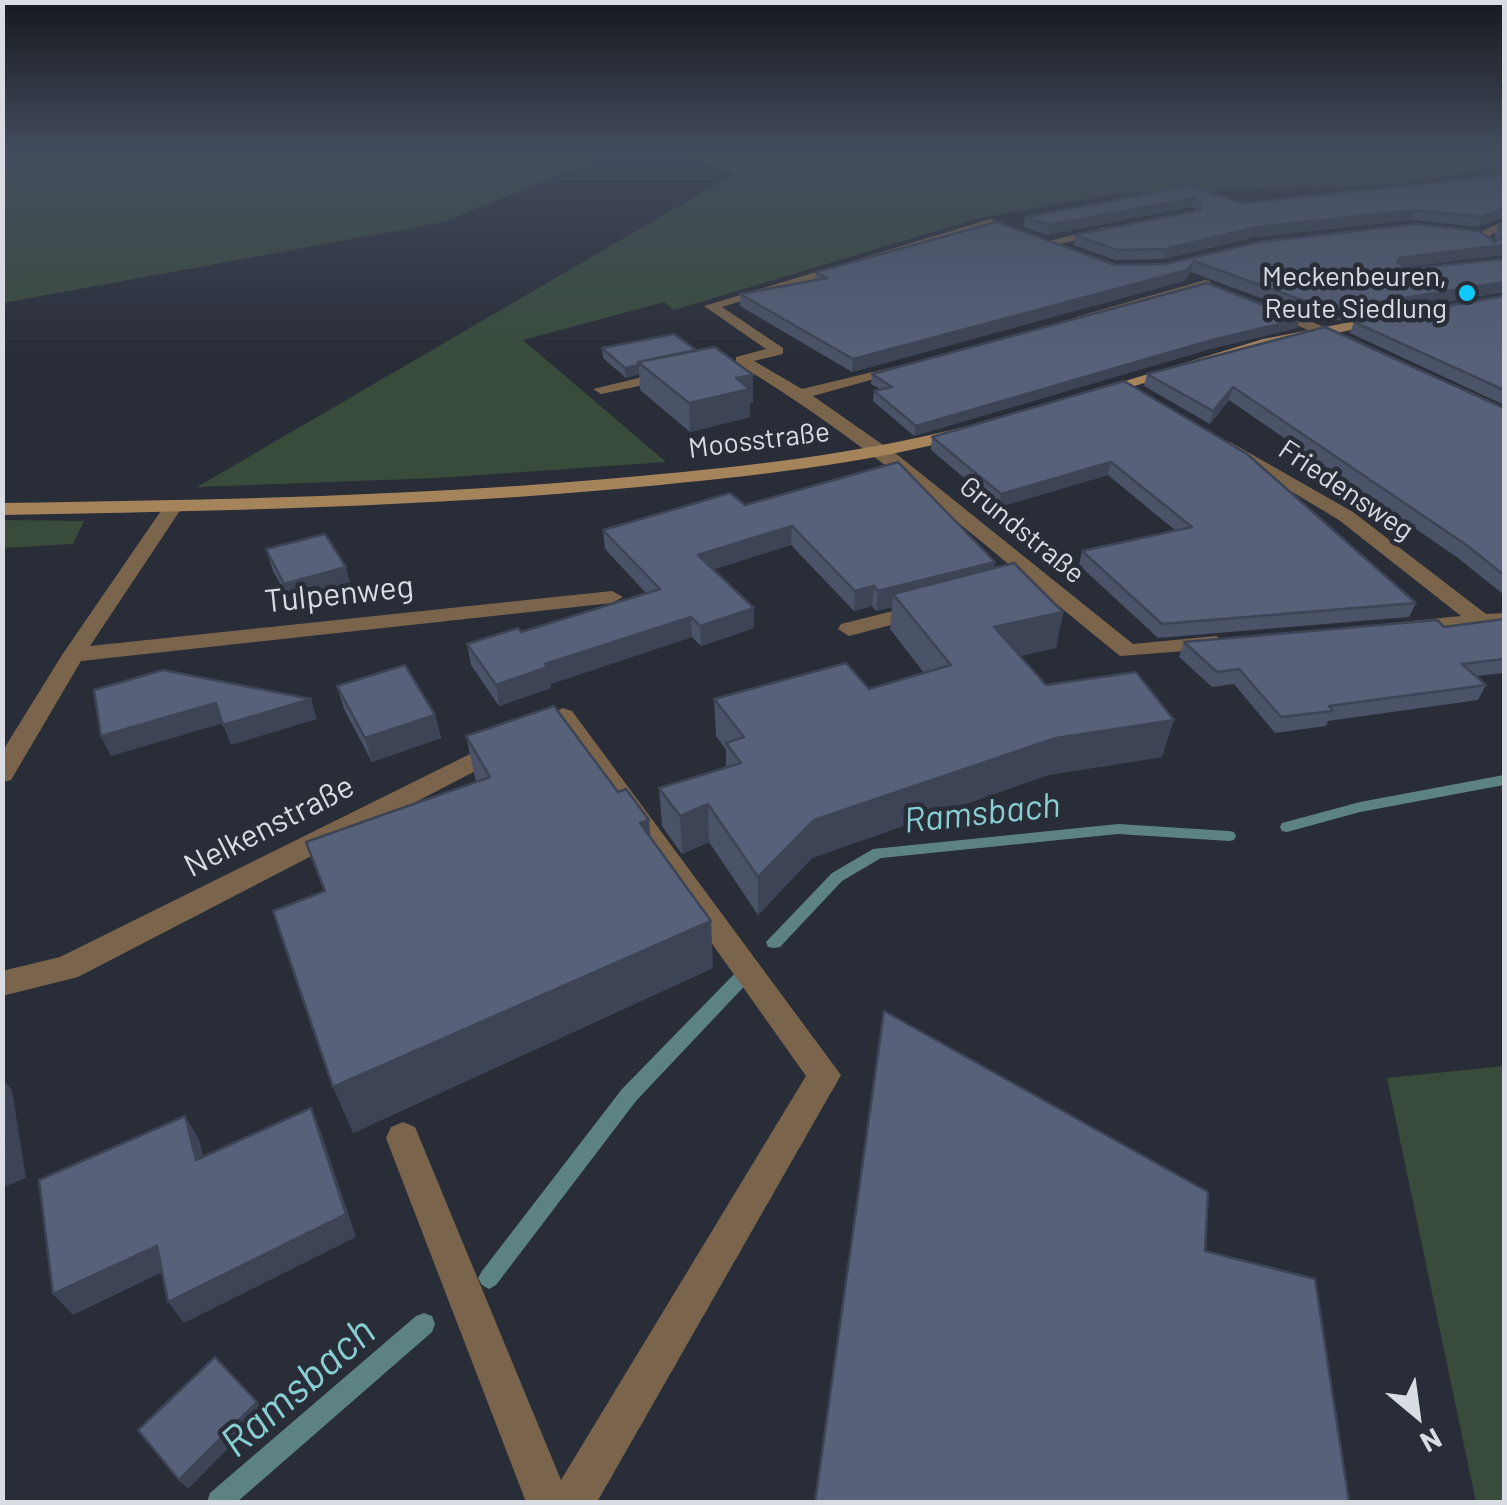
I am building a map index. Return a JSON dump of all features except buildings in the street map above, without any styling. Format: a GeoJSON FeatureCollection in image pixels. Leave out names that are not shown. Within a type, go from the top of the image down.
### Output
{"type":"FeatureCollection","features":[{"type":"Feature","properties":{"kind":"street"},"geometry":{"type":"LineString","coordinates":[[723,364],[778,350],[711,306],[990,222],[1082,255]]}},
{"type":"Feature","properties":{"kind":"street"},"geometry":{"type":"LineString","coordinates":[[1463,233],[1480,234],[1504,224]]}},
{"type":"Feature","properties":{"kind":"street"},"geometry":{"type":"LineString","coordinates":[[1051,242],[1122,228]]}},
{"type":"Feature","properties":{"kind":"street"},"geometry":{"type":"LineString","coordinates":[[1480,234],[1504,252]]}},
{"type":"Feature","properties":{"kind":"street"},"geometry":{"type":"LineString","coordinates":[[1488,264],[1504,262]]}},
{"type":"Feature","properties":{"kind":"street"},"geometry":{"type":"LineString","coordinates":[[1178,272],[1222,290]]}},
{"type":"Feature","properties":{"kind":"street"},"geometry":{"type":"LineString","coordinates":[[1072,320],[1206,284]]}},
{"type":"Feature","properties":{"kind":"street"},"geometry":{"type":"LineString","coordinates":[[1256,303],[1355,345]]}},
{"type":"Feature","properties":{"kind":"street"},"geometry":{"type":"LineString","coordinates":[[1081,397],[1322,330],[1410,315]]}},
{"type":"Feature","properties":{"kind":"street","name":"Grundstraße"},"geometry":{"type":"LineString","coordinates":[[741,360],[803,394],[881,452],[1028,582],[1128,651],[1246,641]]}},
{"type":"Feature","properties":{"kind":"street"},"geometry":{"type":"LineString","coordinates":[[803,394],[918,362]]}},
{"type":"Feature","properties":{"kind":"street"},"geometry":{"type":"LineString","coordinates":[[601,390],[688,371]]}},
{"type":"Feature","properties":{"kind":"street"},"geometry":{"type":"LineString","coordinates":[[1123,383],[1155,402]]}},
{"type":"Feature","properties":{"kind":"street","name":"Moosstraße"},"geometry":{"type":"LineString","coordinates":[[2,509],[174,506],[546,490],[718,474],[881,452],[978,428]]}},
{"type":"Feature","properties":{"kind":"street","name":"Friedensweg"},"geometry":{"type":"LineString","coordinates":[[1218,440],[1346,516],[1493,620]]}},
{"type":"Feature","properties":{"kind":"street"},"geometry":{"type":"LineString","coordinates":[[2,774],[73,655],[174,506]]}},
{"type":"Feature","properties":{"kind":"street","name":"Tulpenweg"},"geometry":{"type":"LineString","coordinates":[[73,655],[612,598]]}},
{"type":"Feature","properties":{"kind":"street"},"geometry":{"type":"LineString","coordinates":[[849,629],[943,604]]}},
{"type":"Feature","properties":{"kind":"street"},"geometry":{"type":"LineString","coordinates":[[1383,630],[1493,620]]}},
{"type":"Feature","properties":{"kind":"street","name":"Nelkenstraße"},"geometry":{"type":"LineString","coordinates":[[2,984],[68,968],[562,716],[824,1075],[573,1502]]}},
{"type":"Feature","properties":{"kind":"street"},"geometry":{"type":"LineString","coordinates":[[403,1138],[548,1502]]}},
{"type":"Feature","properties":{"kind":"green space"},"geometry":{"type":"Polygon","coordinates":[[[2,220],[448,220],[444,222],[3,303],[2,220]]]}},
{"type":"Feature","properties":{"kind":"green space"},"geometry":{"type":"Polygon","coordinates":[[[655,220],[972,220],[674,310],[664,302],[523,340],[666,462],[437,478],[197,487],[655,220]]]}},
{"type":"Feature","properties":{"kind":"green space"},"geometry":{"type":"Polygon","coordinates":[[[3,520],[84,521],[73,544],[3,548],[3,520]]]}},
{"type":"Feature","properties":{"kind":"green space"},"geometry":{"type":"Polygon","coordinates":[[[1504,1066],[1504,1502],[1476,1502],[1387,1078],[1504,1066]]]}},
{"type":"Feature","properties":{"kind":"waterway","name":"Ramsbach"},"geometry":{"type":"LineString","coordinates":[[1287,827],[1360,807],[1504,780]]}},
{"type":"Feature","properties":{"kind":"waterway","name":"Ramsbach"},"geometry":{"type":"LineString","coordinates":[[774,942],[837,877],[878,853],[1118,829],[1229,836]]}},
{"type":"Feature","properties":{"kind":"waterway","name":"Ramsbach"},"geometry":{"type":"LineString","coordinates":[[489,1278],[629,1095],[748,971]]}},
{"type":"Feature","properties":{"kind":"waterway","name":"Ramsbach"},"geometry":{"type":"LineString","coordinates":[[219,1502],[424,1324]]}},
{"type":"Feature","properties":{"kind":"place","name":"Meckenbeuren, Reute Siedlung"},"geometry":{"type":"Point","coordinates":[1467,293]}}]}
